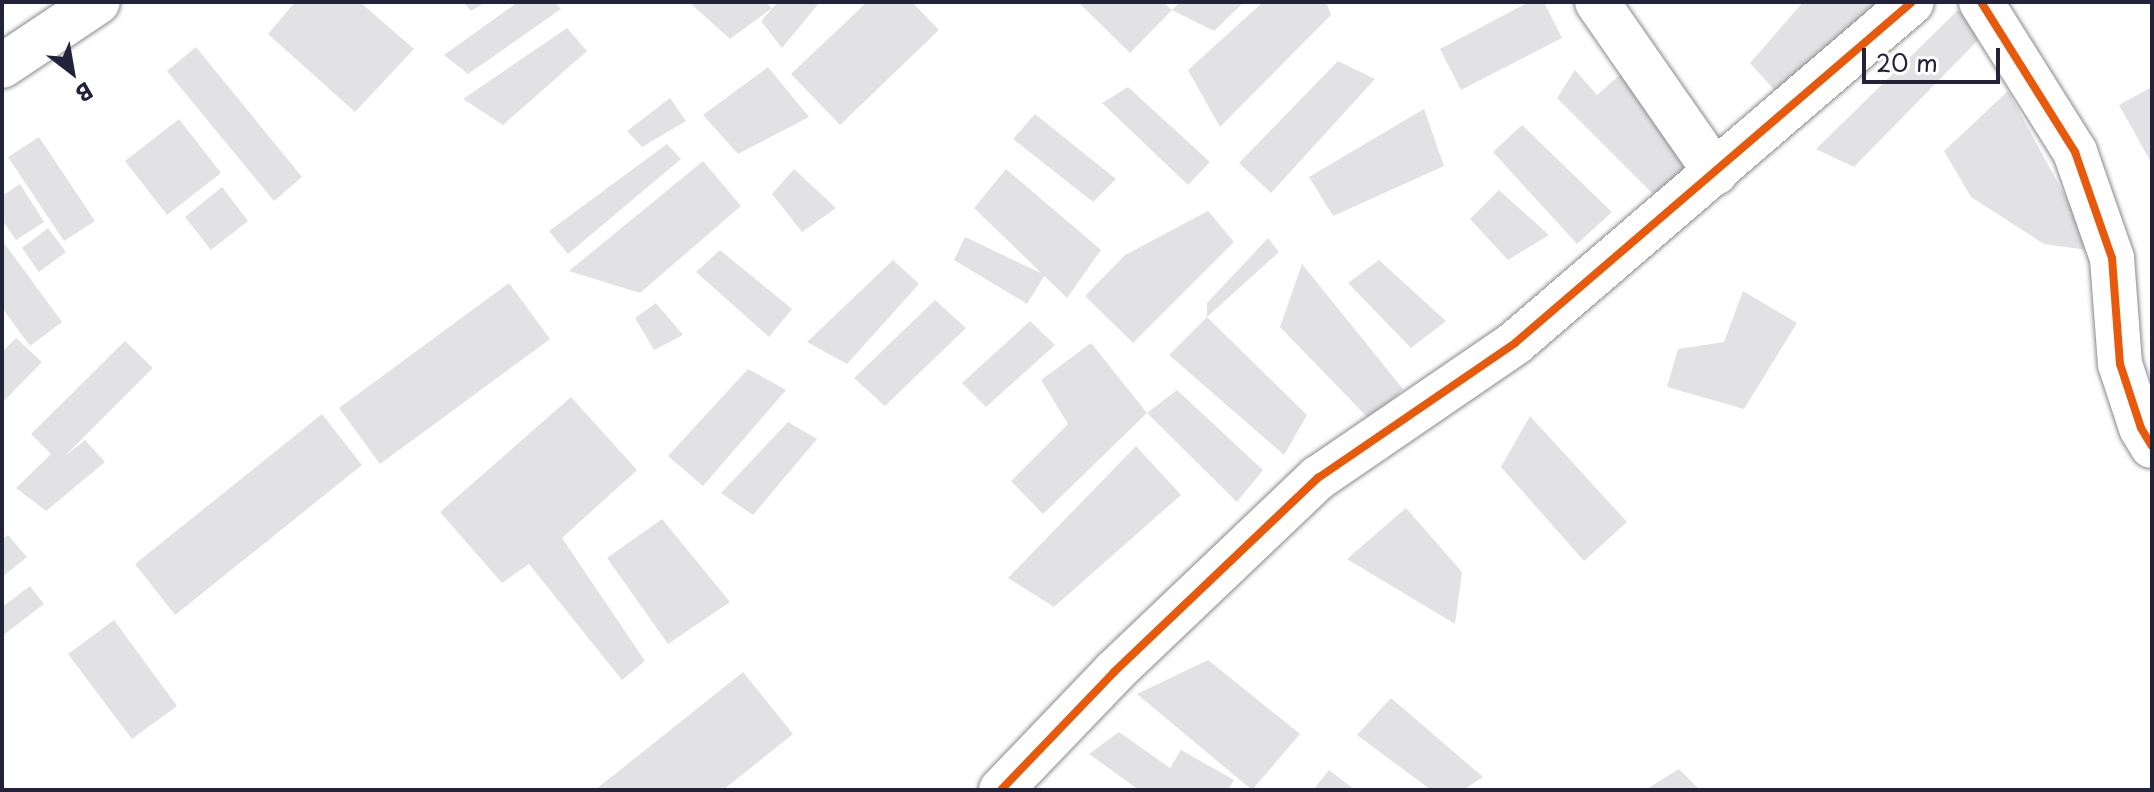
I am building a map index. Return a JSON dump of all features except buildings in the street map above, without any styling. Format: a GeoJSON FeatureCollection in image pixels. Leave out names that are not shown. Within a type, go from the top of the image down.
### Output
{"type":"FeatureCollection","features":[{"type":"Feature","properties":{"kind":"street"},"geometry":{"type":"LineString","coordinates":[[2,66],[98,2]]}},
{"type":"Feature","properties":{"kind":"street"},"geometry":{"type":"LineString","coordinates":[[1597,2],[1716,173]]}},
{"type":"Feature","properties":{"kind":"street"},"geometry":{"type":"LineString","coordinates":[[1001,790],[1114,672],[1318,478],[1515,343],[1912,2]]}},
{"type":"Feature","properties":{"kind":"street"},"geometry":{"type":"LineString","coordinates":[[1981,2],[2075,152],[2112,258],[2120,364],[2141,428],[2152,446]]}},
{"type":"Feature","properties":{"kind":"cycle path"},"geometry":{"type":"LineString","coordinates":[[1001,790],[1114,672],[1318,478],[1515,343],[1912,2]]}},
{"type":"Feature","properties":{"kind":"cycle path"},"geometry":{"type":"LineString","coordinates":[[1981,2],[2075,152],[2112,258],[2120,364],[2141,428],[2152,446]]}}]}
